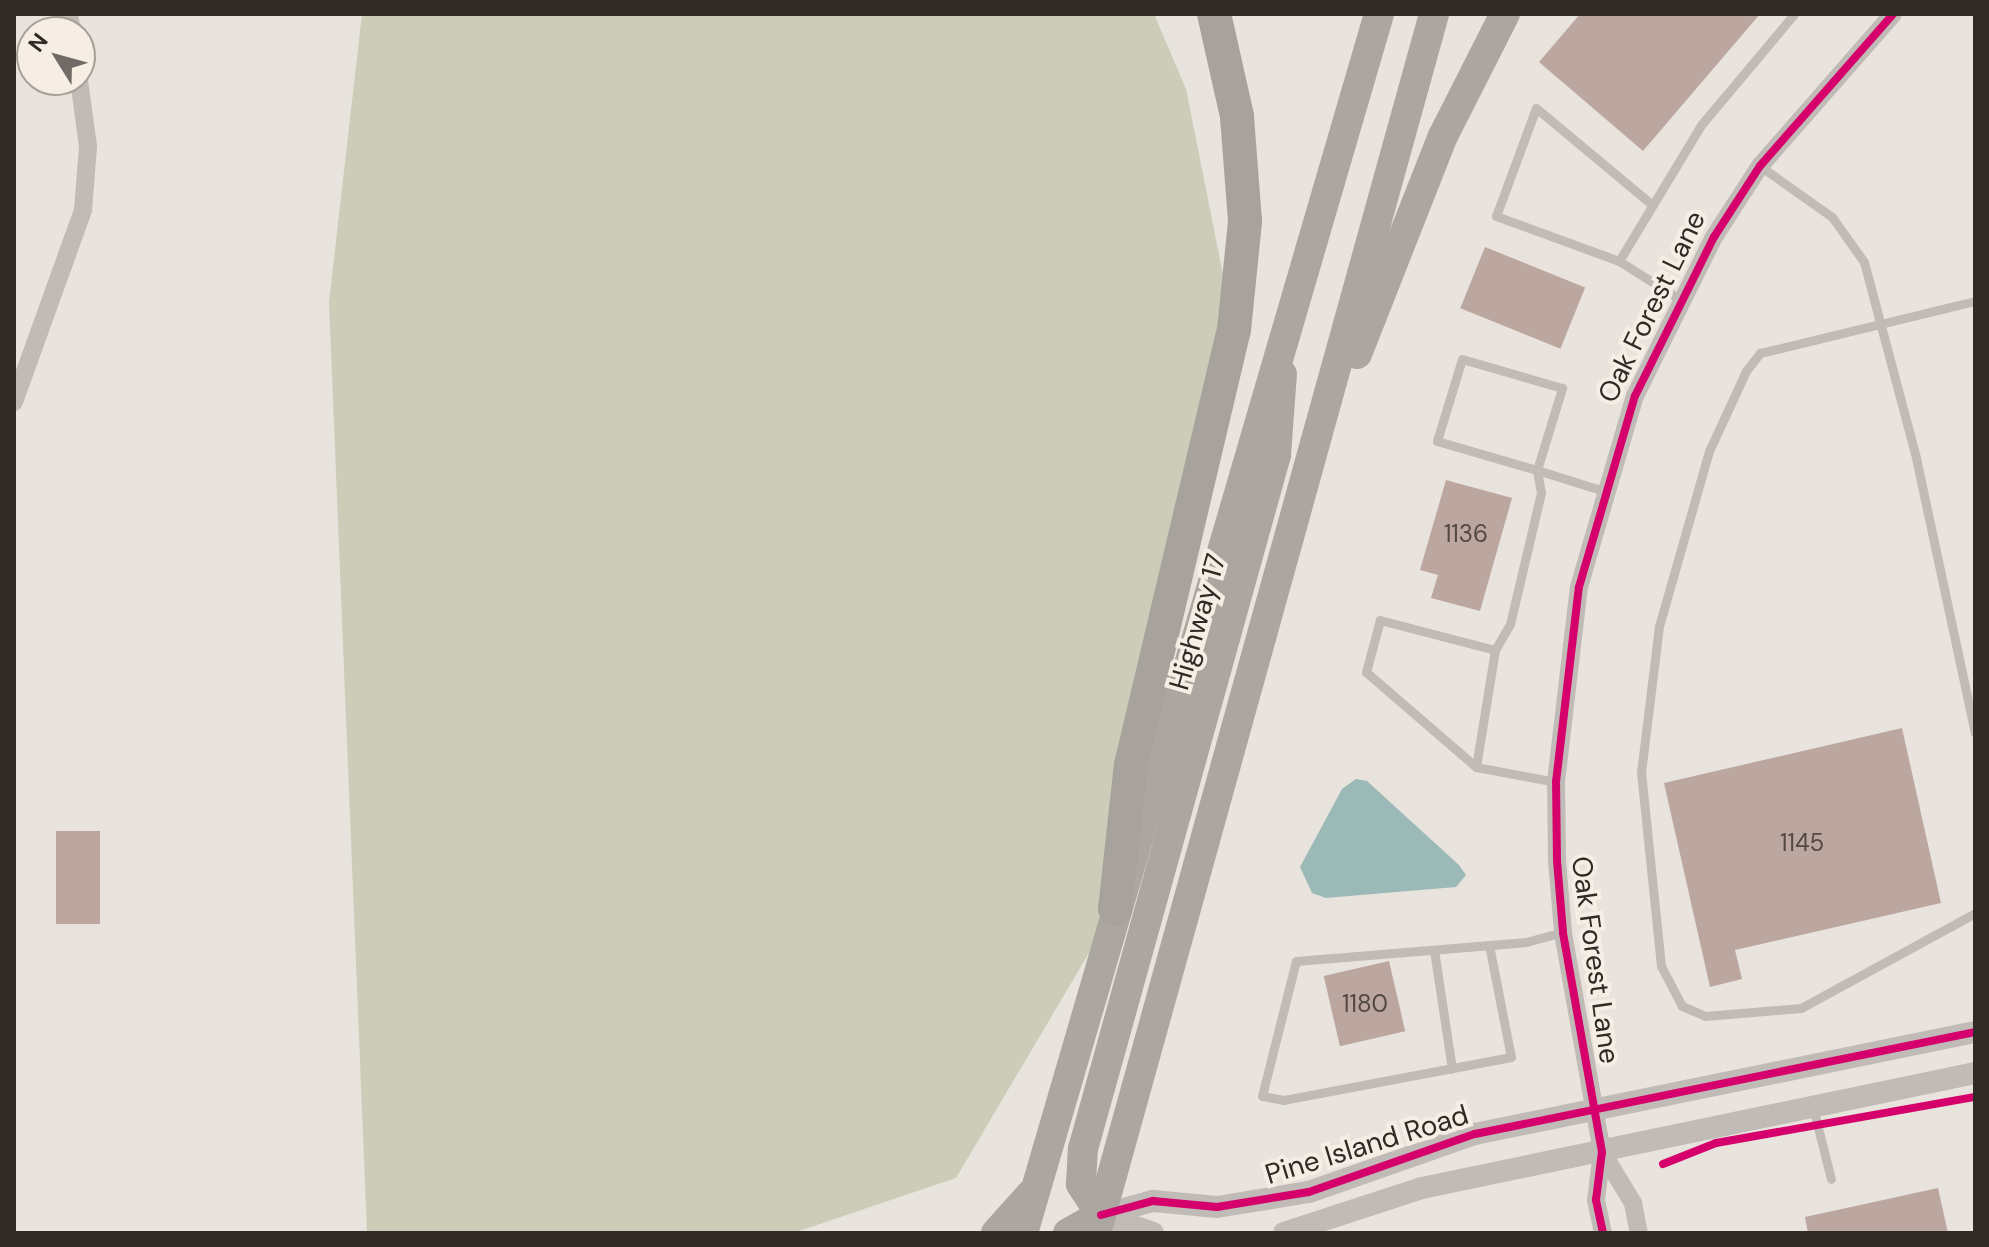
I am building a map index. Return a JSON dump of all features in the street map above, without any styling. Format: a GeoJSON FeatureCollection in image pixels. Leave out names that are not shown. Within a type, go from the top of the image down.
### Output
{"type":"FeatureCollection","features":[{"type":"Feature","properties":{"kind":"highway"},"geometry":{"type":"LineString","coordinates":[[1115,909],[1131,765],[1234,330],[1245,221],[1237,116],[1214,14]]}},
{"type":"Feature","properties":{"kind":"highway","name":"Highway 17"},"geometry":{"type":"LineString","coordinates":[[1023,1233],[1286,316],[1379,14]]}},
{"type":"Feature","properties":{"kind":"highway"},"geometry":{"type":"LineString","coordinates":[[1098,1224],[1434,14]]}},
{"type":"Feature","properties":{"kind":"highway"},"geometry":{"type":"LineString","coordinates":[[1299,501],[1443,136],[1505,14]]}},
{"type":"Feature","properties":{"kind":"highway"},"geometry":{"type":"LineString","coordinates":[[1098,1224],[1081,1184],[1083,1149],[1276,455],[1286,316]]}},
{"type":"Feature","properties":{"kind":"highway"},"geometry":{"type":"LineString","coordinates":[[996,1233],[1036,1190]]}},
{"type":"Feature","properties":{"kind":"highway"},"geometry":{"type":"LineString","coordinates":[[1068,1233],[1098,1224]]}},
{"type":"Feature","properties":{"kind":"street","name":"Oak Forest Lane"},"geometry":{"type":"LineString","coordinates":[[1603,1233],[1596,1200],[1602,1152],[1563,932],[1556,782],[1579,587],[1604,491],[1635,396],[1681,300],[1760,166],[1884,17]]}},
{"type":"Feature","properties":{"kind":"street"},"geometry":{"type":"LineString","coordinates":[[15,395],[83,210],[88,146],[81,96]]}},
{"type":"Feature","properties":{"kind":"street","name":"Pine Island Road"},"geometry":{"type":"LineString","coordinates":[[1098,1224],[1153,1201],[1217,1207],[1309,1192],[1412,1151],[1975,1032]]}},
{"type":"Feature","properties":{"kind":"street","name":"Pine Island Road"},"geometry":{"type":"LineString","coordinates":[[1284,1233],[1422,1188],[1975,1073]]}},
{"type":"Feature","properties":{"kind":"street","name":"Oak Forest Lane"},"geometry":{"type":"LineString","coordinates":[[1602,1152],[1633,1203],[1639,1233]]}},
{"type":"Feature","properties":{"kind":"street"},"geometry":{"type":"LineString","coordinates":[[1098,1224],[1153,1233]]}},
{"type":"Feature","properties":{"kind":"lane"},"geometry":{"type":"LineString","coordinates":[[1619,261],[1650,203],[1701,125],[1794,14]]}},
{"type":"Feature","properties":{"kind":"lane"},"geometry":{"type":"LineString","coordinates":[[1650,203],[1536,108],[1496,216],[1619,261],[1681,300]]}},
{"type":"Feature","properties":{"kind":"lane"},"geometry":{"type":"LineString","coordinates":[[1760,166],[1852,236],[1864,262],[1875,321],[1916,458],[1975,733]]}},
{"type":"Feature","properties":{"kind":"lane"},"geometry":{"type":"LineString","coordinates":[[1975,301],[1875,321],[1760,353],[1709,451],[1659,626],[1643,724],[1641,772],[1661,966],[1682,1006],[1705,1016],[1801,1008],[1975,913]]}},
{"type":"Feature","properties":{"kind":"lane"},"geometry":{"type":"LineString","coordinates":[[1476,767],[1495,650],[1510,624],[1541,493],[1537,470],[1562,388],[1462,359],[1437,441],[1537,470],[1604,491]]}},
{"type":"Feature","properties":{"kind":"lane"},"geometry":{"type":"LineString","coordinates":[[1495,650],[1380,620],[1366,672],[1476,767],[1556,782]]}},
{"type":"Feature","properties":{"kind":"lane"},"geometry":{"type":"LineString","coordinates":[[1489,945],[1511,1057],[1284,1100],[1262,1096],[1296,961],[1489,945],[1563,932]]}},
{"type":"Feature","properties":{"kind":"lane"},"geometry":{"type":"LineString","coordinates":[[1434,950],[1452,1069]]}},
{"type":"Feature","properties":{"kind":"lane"},"geometry":{"type":"LineString","coordinates":[[1813,1107],[1831,1179]]}},
{"type":"Feature","properties":{"kind":"green space"},"geometry":{"type":"Polygon","coordinates":[[[362,14],[1154,14],[1186,89],[1234,330],[1115,909],[956,1178],[793,1233],[367,1233],[329,302],[362,14]]]}},
{"type":"Feature","properties":{"kind":"water"},"geometry":{"type":"Polygon","coordinates":[[[1356,779],[1367,781],[1459,865],[1466,875],[1456,887],[1326,898],[1312,893],[1300,867],[1342,789],[1356,779]]]}},
{"type":"Feature","properties":{"kind":"building"},"geometry":{"type":"Polygon","coordinates":[[[1580,14],[1760,14],[1643,151],[1539,62],[1580,14]]]}},
{"type":"Feature","properties":{"kind":"building"},"geometry":{"type":"Polygon","coordinates":[[[1485,247],[1585,287],[1560,349],[1460,308],[1485,247]]]}},
{"type":"Feature","properties":{"kind":"building"},"geometry":{"type":"Polygon","coordinates":[[[1446,480],[1512,498],[1480,611],[1431,598],[1438,575],[1420,570],[1446,480]]]}},
{"type":"Feature","properties":{"kind":"building"},"geometry":{"type":"Polygon","coordinates":[[[1902,728],[1941,903],[1735,950],[1742,979],[1710,987],[1664,783],[1902,728]]]}},
{"type":"Feature","properties":{"kind":"building"},"geometry":{"type":"Polygon","coordinates":[[[56,831],[100,831],[100,924],[56,924],[56,831]]]}},
{"type":"Feature","properties":{"kind":"building"},"geometry":{"type":"Polygon","coordinates":[[[1389,961],[1405,1031],[1340,1046],[1324,976],[1389,961]]]}},
{"type":"Feature","properties":{"kind":"building"},"geometry":{"type":"Polygon","coordinates":[[[1938,1188],[1948,1233],[1808,1233],[1805,1217],[1938,1188]]]}},
{"type":"Feature","properties":{"kind":"cycle path"},"geometry":{"type":"LineString","coordinates":[[1603,1233],[1596,1200],[1602,1152],[1563,932],[1557,860],[1556,782],[1579,587],[1635,396],[1714,237],[1760,166],[1893,14]]}},
{"type":"Feature","properties":{"kind":"cycle path"},"geometry":{"type":"LineString","coordinates":[[1101,1215],[1153,1201],[1217,1207],[1309,1192],[1475,1134],[1975,1032]]}},
{"type":"Feature","properties":{"kind":"cycle path"},"geometry":{"type":"LineString","coordinates":[[1663,1164],[1716,1143],[1975,1097]]}}]}
